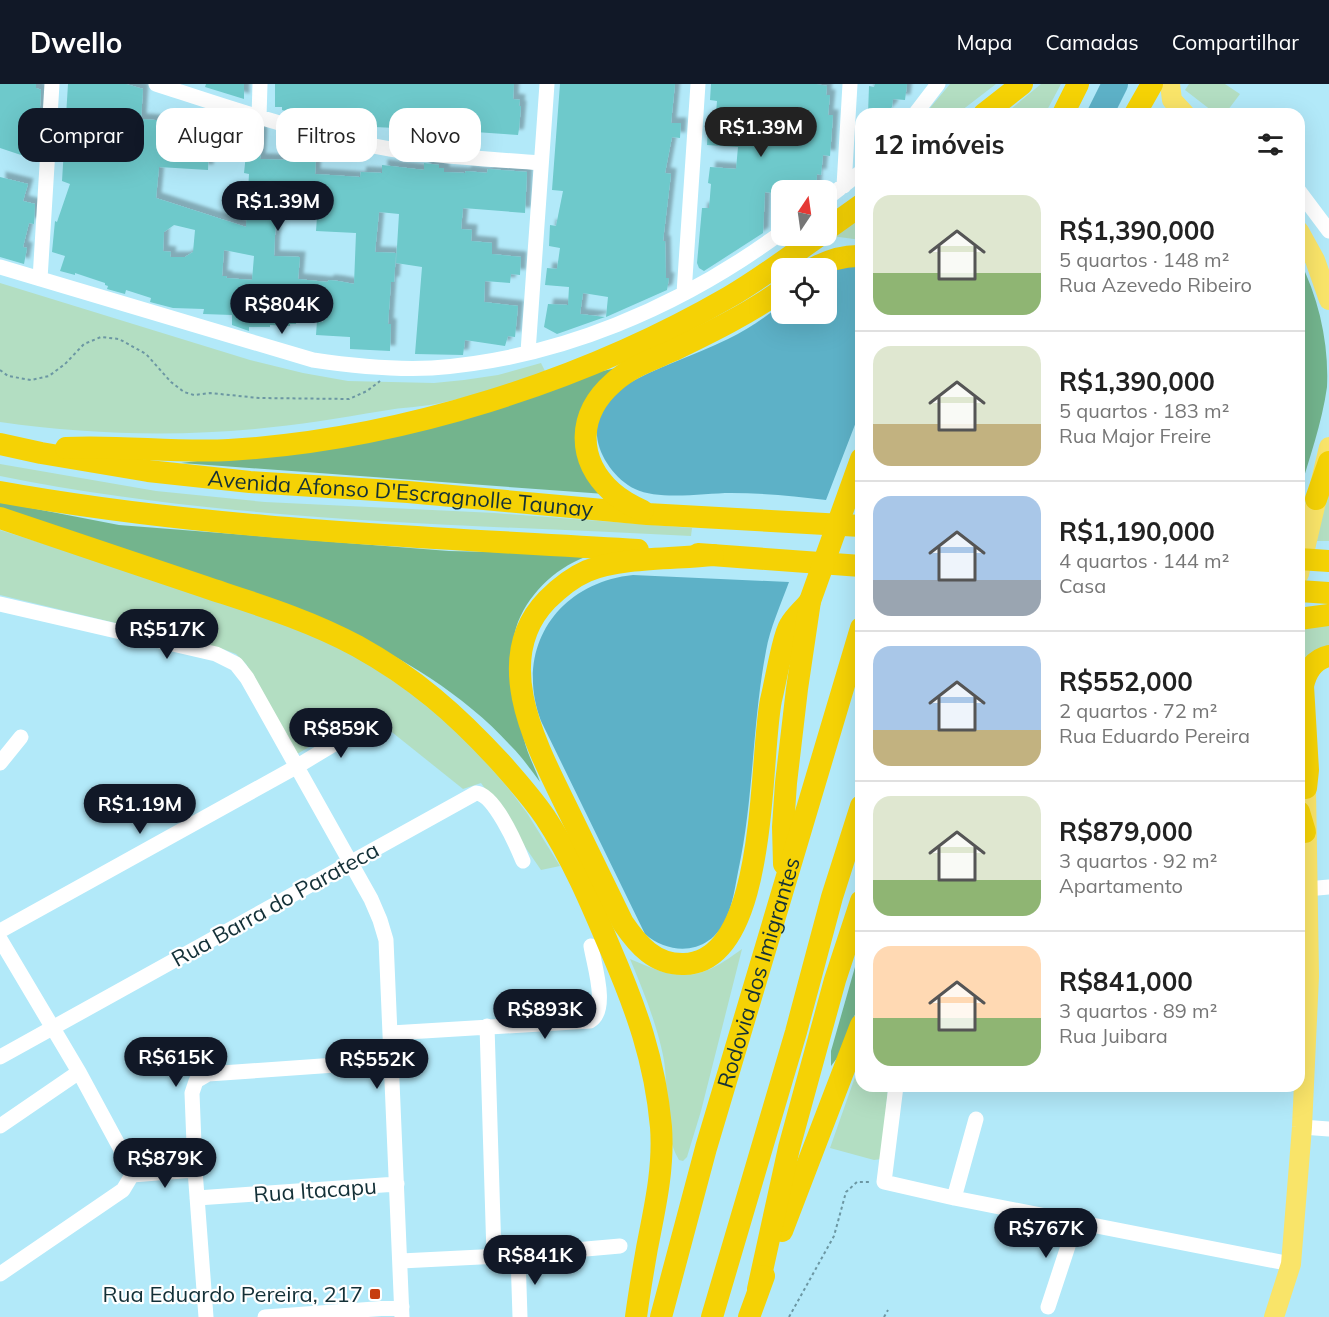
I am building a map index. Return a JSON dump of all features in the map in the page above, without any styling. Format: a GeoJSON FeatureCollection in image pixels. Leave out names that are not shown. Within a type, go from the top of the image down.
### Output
{"type":"FeatureCollection","features":[{"type":"Feature","properties":{"kind":"highway"},"geometry":{"type":"LineString","coordinates":[[992,108],[1022,84]]}},
{"type":"Feature","properties":{"kind":"highway"},"geometry":{"type":"LineString","coordinates":[[1066,108],[1078,84]]}},
{"type":"Feature","properties":{"kind":"highway"},"geometry":{"type":"LineString","coordinates":[[1139,108],[1153,84]]}},
{"type":"Feature","properties":{"kind":"highway"},"geometry":{"type":"LineString","coordinates":[[1147,108],[1153,84]]}},
{"type":"Feature","properties":{"kind":"highway"},"geometry":{"type":"LineString","coordinates":[[837,222],[855,209]]}},
{"type":"Feature","properties":{"kind":"highway"},"geometry":{"type":"LineString","coordinates":[[28,450],[95,446],[189,452],[320,441],[397,425],[535,386],[600,361],[663,333],[730,296],[804,246]]}},
{"type":"Feature","properties":{"kind":"highway"},"geometry":{"type":"LineString","coordinates":[[837,259],[855,257]]}},
{"type":"Feature","properties":{"kind":"highway"},"geometry":{"type":"LineString","coordinates":[[647,514],[612,492],[597,475],[584,441],[591,409],[615,380],[736,320],[771,297]]}},
{"type":"Feature","properties":{"kind":"highway","name":"Avenida Afonso D'Escragnolle Taunay"},"geometry":{"type":"LineString","coordinates":[[0,444],[148,471],[250,482],[408,492],[647,514],[855,526]]}},
{"type":"Feature","properties":{"kind":"highway"},"geometry":{"type":"LineString","coordinates":[[1314,506],[1329,462]]}},
{"type":"Feature","properties":{"kind":"highway"},"geometry":{"type":"LineString","coordinates":[[785,883],[784,803],[810,601],[855,476]]}},
{"type":"Feature","properties":{"kind":"highway","name":"Avenida Afonso D'Escragnolle Taunay"},"geometry":{"type":"LineString","coordinates":[[0,492],[122,512],[189,520],[855,565]]}},
{"type":"Feature","properties":{"kind":"highway"},"geometry":{"type":"LineString","coordinates":[[0,518],[272,609],[356,645],[404,674],[461,720],[525,790],[546,818],[572,864],[596,915],[630,994],[646,1041],[654,1078],[661,1128],[662,1161],[636,1317]]}},
{"type":"Feature","properties":{"kind":"highway"},"geometry":{"type":"LineString","coordinates":[[714,555],[610,564],[574,577],[542,605],[523,638],[521,649],[520,680],[523,704],[546,761],[624,923],[637,944],[656,958],[675,965],[694,964],[709,958],[724,943],[735,926],[755,858],[771,703],[781,659],[789,627],[810,601]]}},
{"type":"Feature","properties":{"kind":"highway"},"geometry":{"type":"LineString","coordinates":[[1305,559],[1329,561]]}},
{"type":"Feature","properties":{"kind":"highway"},"geometry":{"type":"LineString","coordinates":[[1305,591],[1329,593]]}},
{"type":"Feature","properties":{"kind":"highway"},"geometry":{"type":"LineString","coordinates":[[1305,617],[1329,615]]}},
{"type":"Feature","properties":{"kind":"highway","name":"Rodovia dos Imigrantes"},"geometry":{"type":"LineString","coordinates":[[661,1317],[706,1148],[855,648]]}},
{"type":"Feature","properties":{"kind":"highway"},"geometry":{"type":"LineString","coordinates":[[1305,678],[1314,663],[1329,656]]}},
{"type":"Feature","properties":{"kind":"highway"},"geometry":{"type":"LineString","coordinates":[[1305,720],[1308,771],[1306,788]]}},
{"type":"Feature","properties":{"kind":"highway"},"geometry":{"type":"LineString","coordinates":[[712,1317],[796,1032],[832,897],[855,825]]}},
{"type":"Feature","properties":{"kind":"highway"},"geometry":{"type":"LineString","coordinates":[[758,1289],[789,1148],[835,980],[855,918]]}},
{"type":"Feature","properties":{"kind":"highway"},"geometry":{"type":"LineString","coordinates":[[749,1317],[855,1044]]}},
{"type":"Feature","properties":{"kind":"main road"},"geometry":{"type":"LineString","coordinates":[[1170,84],[1172,100],[1179,108]]}},
{"type":"Feature","properties":{"kind":"main road"},"geometry":{"type":"LineString","coordinates":[[1305,242],[1315,260],[1329,300]]}},
{"type":"Feature","properties":{"kind":"main road"},"geometry":{"type":"LineString","coordinates":[[1305,547],[1329,447]]}},
{"type":"Feature","properties":{"kind":"main road"},"geometry":{"type":"LineString","coordinates":[[1305,785],[1305,796]]}},
{"type":"Feature","properties":{"kind":"main road"},"geometry":{"type":"LineString","coordinates":[[1305,862],[1307,889],[1305,948]]}},
{"type":"Feature","properties":{"kind":"main road"},"geometry":{"type":"LineString","coordinates":[[1274,1317],[1291,1264],[1302,1127],[1302,1092]]}},
{"type":"Feature","properties":{"kind":"street"},"geometry":{"type":"LineString","coordinates":[[40,279],[52,84]]}},
{"type":"Feature","properties":{"kind":"street"},"geometry":{"type":"LineString","coordinates":[[156,84],[231,108]]}},
{"type":"Feature","properties":{"kind":"street"},"geometry":{"type":"LineString","coordinates":[[260,108],[261,84]]}},
{"type":"Feature","properties":{"kind":"street"},"geometry":{"type":"LineString","coordinates":[[528,352],[547,84]]}},
{"type":"Feature","properties":{"kind":"street"},"geometry":{"type":"LineString","coordinates":[[684,293],[698,84]]}},
{"type":"Feature","properties":{"kind":"street"},"geometry":{"type":"LineString","coordinates":[[844,186],[850,84]]}},
{"type":"Feature","properties":{"kind":"street"},"geometry":{"type":"LineString","coordinates":[[920,108],[938,84]]}},
{"type":"Feature","properties":{"kind":"street"},"geometry":{"type":"LineString","coordinates":[[264,118],[342,139],[392,149],[541,163]]}},
{"type":"Feature","properties":{"kind":"street"},"geometry":{"type":"LineString","coordinates":[[837,191],[855,177]]}},
{"type":"Feature","properties":{"kind":"street"},"geometry":{"type":"LineString","coordinates":[[1305,199],[1329,231]]}},
{"type":"Feature","properties":{"kind":"street"},"geometry":{"type":"LineString","coordinates":[[0,267],[255,345],[313,360],[355,366],[399,368],[466,365],[589,336],[631,320],[713,279],[771,239]]}},
{"type":"Feature","properties":{"kind":"street"},"geometry":{"type":"LineString","coordinates":[[0,604],[216,654],[236,664],[247,678],[351,862],[380,920],[386,940],[402,1312],[265,1317]]}},
{"type":"Feature","properties":{"kind":"street"},"geometry":{"type":"LineString","coordinates":[[0,931],[296,767],[369,723]]}},
{"type":"Feature","properties":{"kind":"street"},"geometry":{"type":"LineString","coordinates":[[0,763],[21,737]]}},
{"type":"Feature","properties":{"kind":"street","name":"Rua Barra do Parateca"},"geometry":{"type":"LineString","coordinates":[[0,1057],[473,794],[479,792],[490,801],[512,836],[523,861]]}},
{"type":"Feature","properties":{"kind":"street"},"geometry":{"type":"LineString","coordinates":[[1307,889],[1329,886]]}},
{"type":"Feature","properties":{"kind":"street"},"geometry":{"type":"LineString","coordinates":[[0,939],[79,1072],[126,1159],[132,1175]]}},
{"type":"Feature","properties":{"kind":"street"},"geometry":{"type":"LineString","coordinates":[[391,1033],[593,1020],[598,1011],[600,996],[591,946]]}},
{"type":"Feature","properties":{"kind":"street"},"geometry":{"type":"LineString","coordinates":[[487,1026],[494,1255]]}},
{"type":"Feature","properties":{"kind":"street"},"geometry":{"type":"LineString","coordinates":[[206,1317],[196,1198],[192,1093],[196,1081],[208,1074],[392,1061]]}},
{"type":"Feature","properties":{"kind":"street"},"geometry":{"type":"LineString","coordinates":[[0,1126],[79,1072]]}},
{"type":"Feature","properties":{"kind":"street"},"geometry":{"type":"LineString","coordinates":[[895,1092],[884,1182],[954,1198],[1291,1264]]}},
{"type":"Feature","properties":{"kind":"street"},"geometry":{"type":"LineString","coordinates":[[954,1198],[976,1119]]}},
{"type":"Feature","properties":{"kind":"street"},"geometry":{"type":"LineString","coordinates":[[1302,1127],[1329,1128]]}},
{"type":"Feature","properties":{"kind":"street"},"geometry":{"type":"LineString","coordinates":[[132,1175],[195,1170]]}},
{"type":"Feature","properties":{"kind":"street"},"geometry":{"type":"LineString","coordinates":[[0,1274],[123,1190],[132,1175]]}},
{"type":"Feature","properties":{"kind":"street","name":"Rua Itacapu"},"geometry":{"type":"LineString","coordinates":[[196,1198],[397,1184]]}},
{"type":"Feature","properties":{"kind":"street"},"geometry":{"type":"LineString","coordinates":[[1048,1307],[1076,1222]]}},
{"type":"Feature","properties":{"kind":"street"},"geometry":{"type":"LineString","coordinates":[[401,1261],[518,1255],[620,1246]]}},
{"type":"Feature","properties":{"kind":"street"},"geometry":{"type":"LineString","coordinates":[[518,1255],[520,1317]]}},
{"type":"Feature","properties":{"kind":"path"},"geometry":{"type":"LineString","coordinates":[[0,370],[8,376],[31,380],[49,376],[65,364],[84,344],[101,337],[119,339],[146,354],[171,382],[184,392],[194,395],[210,393],[259,398],[349,399],[367,391],[399,368]]}},
{"type":"Feature","properties":{"kind":"path"},"geometry":{"type":"LineString","coordinates":[[789,1317],[834,1236],[846,1192],[857,1182],[884,1182]]}},
{"type":"Feature","properties":{"kind":"path"},"geometry":{"type":"LineString","coordinates":[[884,1317],[888,1310]]}},
{"type":"Feature","properties":{"kind":"green space"},"geometry":{"type":"Polygon","coordinates":[[[950,84],[996,84],[965,108],[930,108],[950,84]]]}},
{"type":"Feature","properties":{"kind":"green space"},"geometry":{"type":"Polygon","coordinates":[[[1041,84],[1061,84],[1048,108],[1012,108],[1041,84]]]}},
{"type":"Feature","properties":{"kind":"green space"},"geometry":{"type":"Polygon","coordinates":[[[1189,84],[1225,84],[1240,94],[1230,108],[1208,108],[1185,90],[1189,84]]]}},
{"type":"Feature","properties":{"kind":"green space"},"geometry":{"type":"Polygon","coordinates":[[[855,222],[855,239],[837,237],[837,233],[855,222]]]}},
{"type":"Feature","properties":{"kind":"green space"},"geometry":{"type":"Polygon","coordinates":[[[1305,272],[1317,305],[1326,354],[1327,387],[1305,474],[1305,272]]]}},
{"type":"Feature","properties":{"kind":"green space"},"geometry":{"type":"Polygon","coordinates":[[[0,283],[250,360],[348,381],[434,383],[498,375],[541,363],[546,373],[437,404],[255,429],[191,433],[128,433],[0,422],[0,283]]]}},
{"type":"Feature","properties":{"kind":"green space"},"geometry":{"type":"Polygon","coordinates":[[[616,368],[582,414],[605,494],[181,463],[214,459],[616,368]]]}},
{"type":"Feature","properties":{"kind":"green space"},"geometry":{"type":"Polygon","coordinates":[[[0,464],[156,491],[265,502],[495,513],[692,528],[691,536],[431,524],[258,512],[86,491],[0,476],[0,464]]]}},
{"type":"Feature","properties":{"kind":"green space"},"geometry":{"type":"Polygon","coordinates":[[[1329,485],[1329,541],[1317,541],[1321,513],[1329,485]]]}},
{"type":"Feature","properties":{"kind":"green space"},"geometry":{"type":"Polygon","coordinates":[[[0,502],[119,525],[449,551],[568,554],[585,557],[552,576],[534,595],[521,616],[514,637],[514,665],[523,734],[540,782],[493,727],[453,694],[409,665],[340,628],[0,509],[0,502]]]}},
{"type":"Feature","properties":{"kind":"green space"},"geometry":{"type":"Polygon","coordinates":[[[0,530],[269,615],[345,648],[422,701],[468,742],[527,813],[560,866],[541,870],[481,783],[463,789],[368,713],[297,754],[246,664],[236,654],[0,595],[0,530]]]}},
{"type":"Feature","properties":{"kind":"green space"},"geometry":{"type":"Polygon","coordinates":[[[1329,624],[1329,651],[1305,666],[1305,629],[1329,624]]]}},
{"type":"Feature","properties":{"kind":"green space"},"geometry":{"type":"Polygon","coordinates":[[[742,949],[701,1111],[687,1157],[683,1161],[679,1160],[673,1148],[668,1122],[663,1055],[649,1006],[630,959],[662,972],[688,975],[712,968],[742,949]]]}},
{"type":"Feature","properties":{"kind":"green space"},"geometry":{"type":"Polygon","coordinates":[[[855,967],[855,1014],[841,1053],[831,1066],[831,1051],[855,967]]]}},
{"type":"Feature","properties":{"kind":"green space"},"geometry":{"type":"Polygon","coordinates":[[[855,1077],[855,1092],[888,1092],[882,1159],[874,1160],[830,1148],[855,1077]]]}},
{"type":"Feature","properties":{"kind":"water"},"geometry":{"type":"Polygon","coordinates":[[[855,266],[855,425],[826,500],[743,493],[657,495],[635,489],[621,480],[605,460],[597,436],[600,415],[613,395],[624,386],[649,373],[715,345],[755,324],[771,312],[771,324],[837,324],[837,268],[855,266]]]}},
{"type":"Feature","properties":{"kind":"water"},"geometry":{"type":"Polygon","coordinates":[[[633,575],[789,582],[768,642],[761,678],[747,817],[732,900],[721,928],[712,938],[691,948],[668,947],[645,934],[541,721],[534,694],[533,669],[538,645],[548,624],[563,606],[583,591],[606,581],[633,575]]]}},
{"type":"Feature","properties":{"kind":"building"},"geometry":{"type":"Polygon","coordinates":[[[0,84],[36,84],[36,88],[41,90],[40,108],[18,108],[18,154],[0,148],[0,84]]]}},
{"type":"Feature","properties":{"kind":"building"},"geometry":{"type":"Polygon","coordinates":[[[68,84],[126,84],[143,89],[142,108],[67,108],[68,84]]]}},
{"type":"Feature","properties":{"kind":"building"},"geometry":{"type":"Polygon","coordinates":[[[206,84],[244,84],[244,99],[205,87],[206,84]]]}},
{"type":"Feature","properties":{"kind":"building"},"geometry":{"type":"Polygon","coordinates":[[[275,84],[514,84],[513,99],[520,100],[519,106],[521,106],[518,135],[481,132],[481,108],[389,108],[389,128],[377,127],[377,108],[275,107],[275,84]]]}},
{"type":"Feature","properties":{"kind":"building"},"geometry":{"type":"Polygon","coordinates":[[[560,84],[675,84],[671,123],[681,123],[680,138],[672,137],[665,173],[671,174],[663,241],[665,241],[666,278],[669,278],[667,290],[606,317],[608,297],[583,293],[580,314],[605,317],[557,334],[544,327],[548,304],[568,305],[569,287],[545,285],[547,268],[557,269],[560,248],[549,246],[550,225],[556,226],[563,191],[552,190],[560,84]]]}},
{"type":"Feature","properties":{"kind":"building"},"geometry":{"type":"Polygon","coordinates":[[[711,84],[816,84],[827,86],[826,95],[830,95],[828,115],[833,115],[830,156],[823,155],[821,175],[817,174],[817,180],[771,180],[771,193],[765,192],[763,233],[704,271],[697,263],[702,208],[709,208],[710,167],[736,169],[738,147],[707,145],[708,125],[715,126],[717,101],[710,100],[711,84]]]}},
{"type":"Feature","properties":{"kind":"building"},"geometry":{"type":"Polygon","coordinates":[[[875,84],[907,84],[905,100],[893,99],[891,108],[868,108],[869,86],[874,87],[875,84]]]}},
{"type":"Feature","properties":{"kind":"building"},"geometry":{"type":"Polygon","coordinates":[[[144,119],[156,120],[156,162],[208,162],[208,170],[159,167],[156,198],[246,227],[249,174],[244,173],[245,162],[264,162],[264,159],[276,160],[276,162],[316,162],[315,174],[360,177],[361,172],[382,173],[382,165],[424,170],[424,163],[439,165],[439,168],[444,168],[444,172],[487,173],[488,169],[527,172],[525,213],[463,208],[461,229],[472,230],[471,241],[492,243],[492,254],[521,257],[520,275],[511,274],[510,283],[485,281],[484,302],[518,306],[515,337],[508,336],[505,346],[465,340],[463,355],[415,354],[422,267],[396,263],[399,214],[379,212],[375,252],[396,253],[388,324],[391,324],[390,351],[350,349],[350,337],[316,335],[317,321],[323,322],[325,295],[300,295],[296,324],[249,327],[249,331],[232,325],[232,315],[203,314],[204,309],[173,308],[150,302],[151,298],[126,290],[125,294],[107,289],[108,286],[105,283],[75,273],[75,275],[60,271],[65,256],[52,252],[55,221],[57,222],[70,184],[62,181],[63,162],[144,162],[144,119]],[[276,215],[274,256],[300,257],[298,279],[354,284],[356,233],[316,231],[317,217],[297,219],[276,215]],[[174,225],[164,232],[163,251],[171,252],[170,257],[185,257],[193,252],[195,230],[174,225]],[[224,250],[222,276],[252,280],[254,256],[224,250]]]}},
{"type":"Feature","properties":{"kind":"building"},"geometry":{"type":"Polygon","coordinates":[[[0,177],[28,184],[23,201],[35,204],[34,224],[29,223],[23,247],[27,248],[24,264],[0,257],[0,177]]]}},
{"type":"Feature","properties":{"kind":"waterway"},"geometry":{"type":"LineString","coordinates":[[1103,108],[1115,84]]}},
{"type":"Feature","properties":{"kind":"place","name":"Rua Eduardo Pereira, 217"},"geometry":{"type":"Point","coordinates":[375,1294]}}]}
